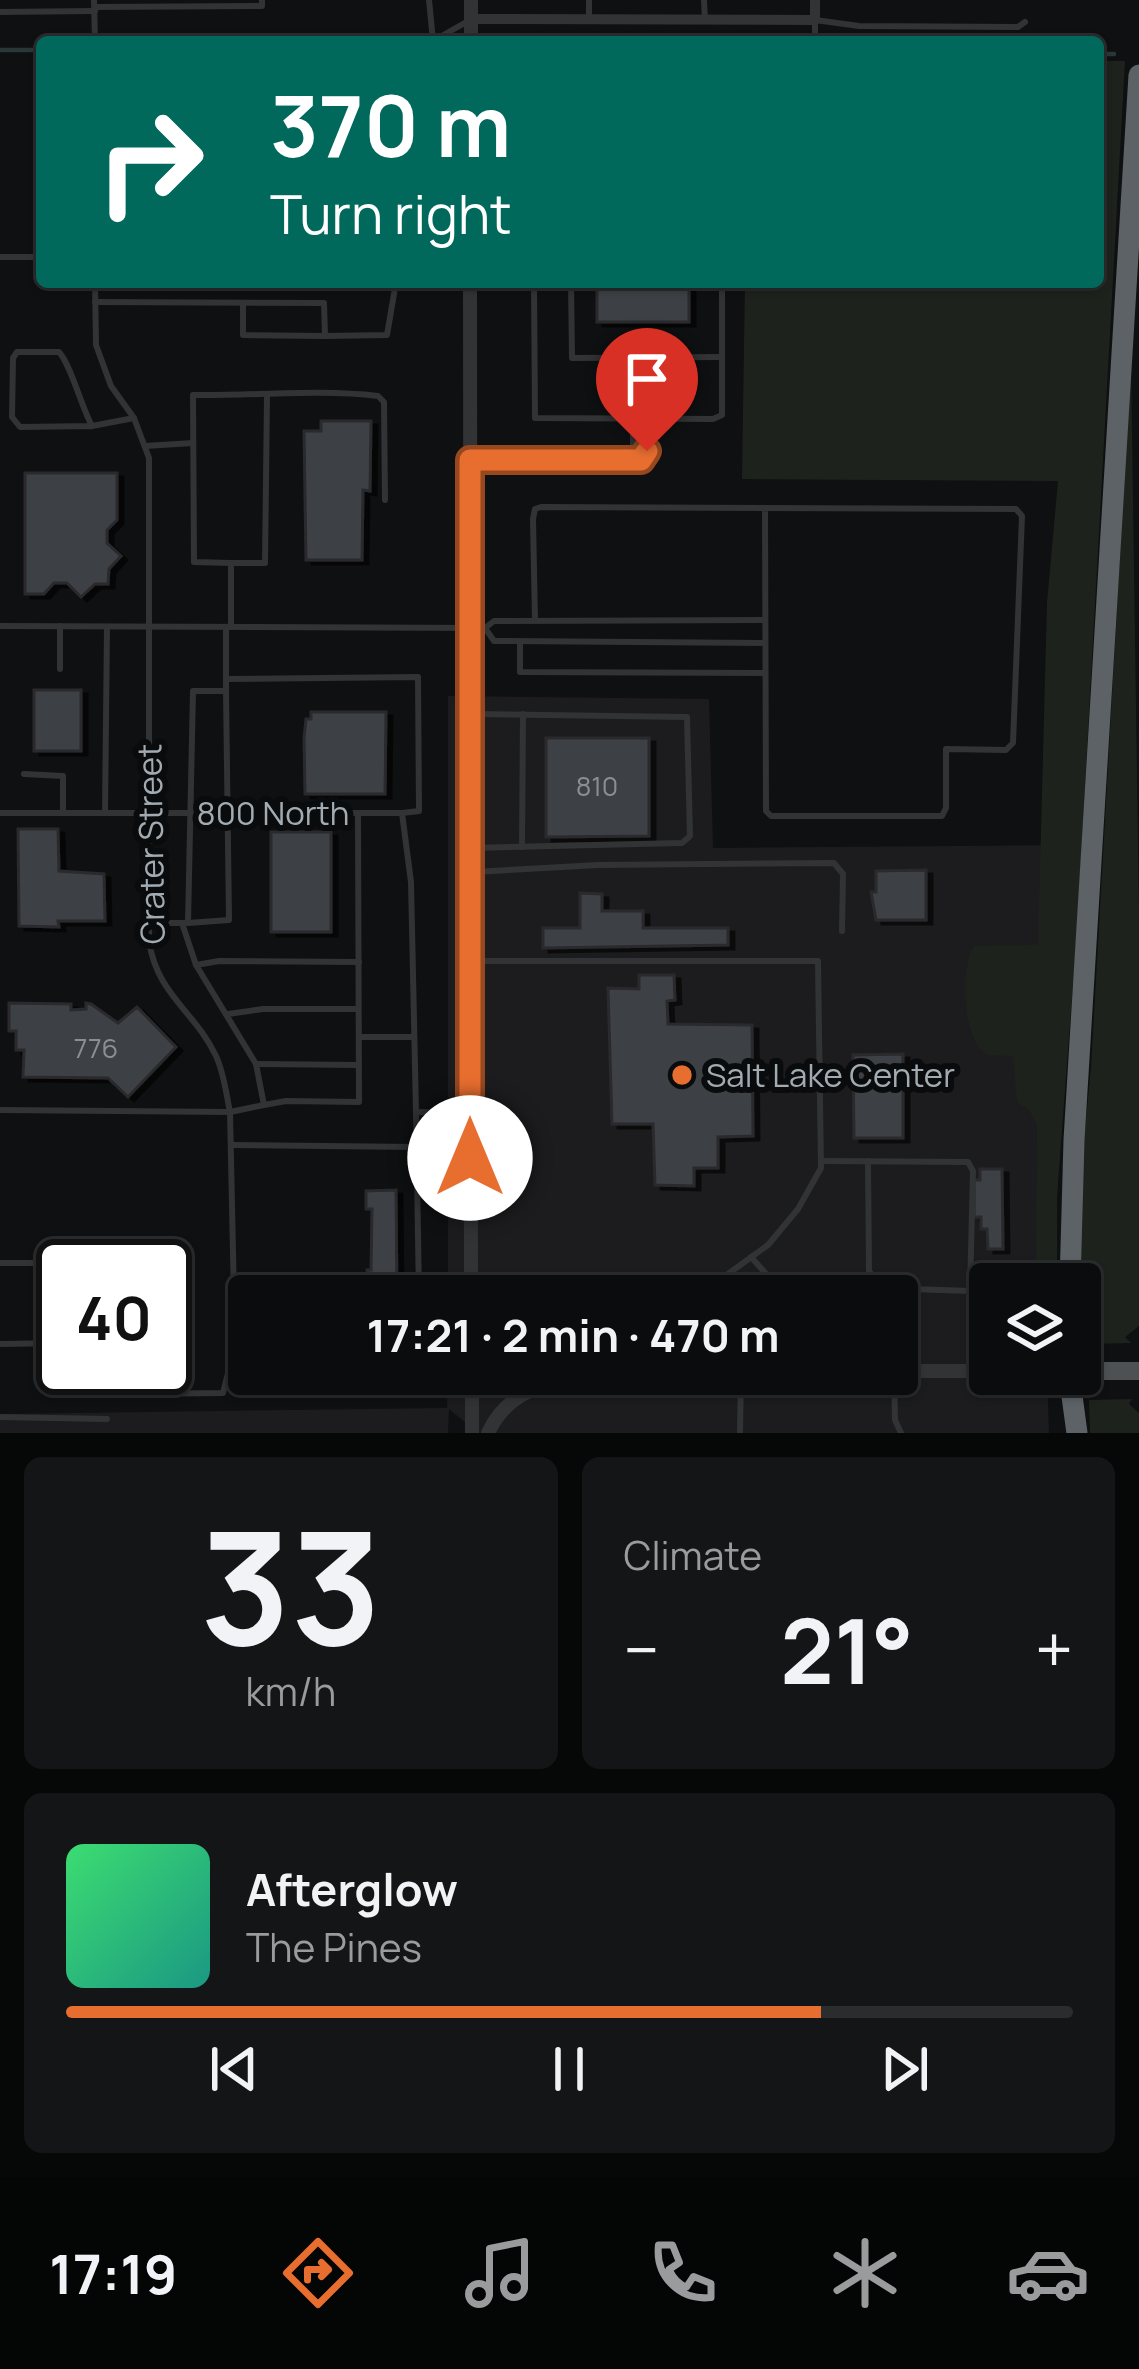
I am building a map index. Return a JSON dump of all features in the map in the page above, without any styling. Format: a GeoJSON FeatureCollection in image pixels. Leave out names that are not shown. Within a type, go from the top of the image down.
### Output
{"type":"FeatureCollection","features":[{"type":"Feature","properties":{"kind":"highway"},"geometry":{"type":"LineString","coordinates":[[1071,1263],[1075,1117],[1139,76]]}},
{"type":"Feature","properties":{"kind":"highway"},"geometry":{"type":"LineString","coordinates":[[1072,1395],[1077,1433]]}},
{"type":"Feature","properties":{"kind":"main road"},"geometry":{"type":"LineString","coordinates":[[1101,1371],[1139,1371]]}},
{"type":"Feature","properties":{"kind":"street"},"geometry":{"type":"LineString","coordinates":[[470,36],[471,0]]}},
{"type":"Feature","properties":{"kind":"street"},"geometry":{"type":"LineString","coordinates":[[471,20],[815,20],[815,0]]}},
{"type":"Feature","properties":{"kind":"street"},"geometry":{"type":"LineString","coordinates":[[470,288],[477,628],[470,713],[471,1275]]}},
{"type":"Feature","properties":{"kind":"street"},"geometry":{"type":"LineString","coordinates":[[918,1372],[969,1371]]}},
{"type":"Feature","properties":{"kind":"street"},"geometry":{"type":"LineString","coordinates":[[472,1395],[472,1433]]}},
{"type":"Feature","properties":{"kind":"street"},"geometry":{"type":"LineString","coordinates":[[488,1433],[503,1407],[517,1395]]}},
{"type":"Feature","properties":{"kind":"lane"},"geometry":{"type":"LineString","coordinates":[[0,11],[262,6],[262,0]]}},
{"type":"Feature","properties":{"kind":"lane"},"geometry":{"type":"LineString","coordinates":[[430,0],[432,36]]}},
{"type":"Feature","properties":{"kind":"lane"},"geometry":{"type":"LineString","coordinates":[[589,0],[589,20]]}},
{"type":"Feature","properties":{"kind":"lane"},"geometry":{"type":"LineString","coordinates":[[704,0],[705,20]]}},
{"type":"Feature","properties":{"kind":"lane"},"geometry":{"type":"LineString","coordinates":[[94,6],[95,36]]}},
{"type":"Feature","properties":{"kind":"lane"},"geometry":{"type":"LineString","coordinates":[[441,36],[471,20]]}},
{"type":"Feature","properties":{"kind":"lane"},"geometry":{"type":"LineString","coordinates":[[815,36],[815,20],[859,26],[1018,27],[1025,22]]}},
{"type":"Feature","properties":{"kind":"lane"},"geometry":{"type":"LineString","coordinates":[[0,257],[36,257]]}},
{"type":"Feature","properties":{"kind":"lane","name":"Crater Street"},"geometry":{"type":"LineString","coordinates":[[94,288],[96,345],[111,386],[134,418],[149,458],[149,923],[155,970],[218,1060],[230,1112],[234,1275]]}},
{"type":"Feature","properties":{"kind":"lane"},"geometry":{"type":"LineString","coordinates":[[243,303],[243,335],[387,335],[395,288]]}},
{"type":"Feature","properties":{"kind":"lane"},"geometry":{"type":"LineString","coordinates":[[534,288],[535,418],[718,418],[722,415],[722,288]]}},
{"type":"Feature","properties":{"kind":"lane"},"geometry":{"type":"LineString","coordinates":[[572,288],[572,358],[722,357]]}},
{"type":"Feature","properties":{"kind":"lane"},"geometry":{"type":"LineString","coordinates":[[94,302],[324,303],[326,336]]}},
{"type":"Feature","properties":{"kind":"lane"},"geometry":{"type":"LineString","coordinates":[[92,427],[64,355],[17,352],[13,358],[15,424],[92,427],[134,418]]}},
{"type":"Feature","properties":{"kind":"lane"},"geometry":{"type":"LineString","coordinates":[[267,396],[265,563],[194,562],[194,395],[338,391],[378,396],[384,402],[385,500]]}},
{"type":"Feature","properties":{"kind":"lane"},"geometry":{"type":"LineString","coordinates":[[640,418],[633,427],[633,451],[641,460]]}},
{"type":"Feature","properties":{"kind":"lane"},"geometry":{"type":"LineString","coordinates":[[640,418],[647,427],[647,451],[641,460]]}},
{"type":"Feature","properties":{"kind":"lane"},"geometry":{"type":"LineString","coordinates":[[145,446],[194,443]]}},
{"type":"Feature","properties":{"kind":"lane"},"geometry":{"type":"LineString","coordinates":[[470,460],[641,460]]}},
{"type":"Feature","properties":{"kind":"lane"},"geometry":{"type":"LineString","coordinates":[[535,620],[535,509],[765,508],[1016,509],[1022,516],[1013,743],[1006,750],[946,749],[942,816],[771,816],[764,807],[765,508]]}},
{"type":"Feature","properties":{"kind":"lane"},"geometry":{"type":"LineString","coordinates":[[149,923],[229,920],[226,679],[231,563]]}},
{"type":"Feature","properties":{"kind":"lane"},"geometry":{"type":"LineString","coordinates":[[0,626],[477,628],[494,621],[765,620]]}},
{"type":"Feature","properties":{"kind":"lane"},"geometry":{"type":"LineString","coordinates":[[60,626],[60,669]]}},
{"type":"Feature","properties":{"kind":"lane"},"geometry":{"type":"LineString","coordinates":[[105,814],[106,626]]}},
{"type":"Feature","properties":{"kind":"lane"},"geometry":{"type":"LineString","coordinates":[[477,628],[494,641],[765,643]]}},
{"type":"Feature","properties":{"kind":"lane"},"geometry":{"type":"LineString","coordinates":[[520,641],[520,672],[765,673]]}},
{"type":"Feature","properties":{"kind":"lane"},"geometry":{"type":"LineString","coordinates":[[226,679],[418,677],[419,811],[402,813],[411,882],[419,1275]]}},
{"type":"Feature","properties":{"kind":"lane"},"geometry":{"type":"LineString","coordinates":[[226,691],[193,691],[185,923],[196,965],[256,1064],[264,1106]]}},
{"type":"Feature","properties":{"kind":"lane"},"geometry":{"type":"LineString","coordinates":[[470,713],[688,716],[690,836],[682,843],[470,848]]}},
{"type":"Feature","properties":{"kind":"lane"},"geometry":{"type":"LineString","coordinates":[[522,847],[523,714]]}},
{"type":"Feature","properties":{"kind":"lane"},"geometry":{"type":"LineString","coordinates":[[24,774],[64,776],[63,813]]}},
{"type":"Feature","properties":{"kind":"lane","name":"800 North"},"geometry":{"type":"LineString","coordinates":[[0,813],[402,813]]}},
{"type":"Feature","properties":{"kind":"lane"},"geometry":{"type":"LineString","coordinates":[[0,1110],[230,1112],[286,1100],[359,1102],[358,813]]}},
{"type":"Feature","properties":{"kind":"lane"},"geometry":{"type":"LineString","coordinates":[[470,872],[828,862],[838,865],[843,874],[842,931]]}},
{"type":"Feature","properties":{"kind":"lane"},"geometry":{"type":"LineString","coordinates":[[470,962],[818,961],[821,1161],[799,1209],[768,1245],[727,1275]]}},
{"type":"Feature","properties":{"kind":"lane"},"geometry":{"type":"LineString","coordinates":[[196,965],[359,962]]}},
{"type":"Feature","properties":{"kind":"lane"},"geometry":{"type":"LineString","coordinates":[[228,1014],[263,1009],[358,1009]]}},
{"type":"Feature","properties":{"kind":"lane"},"geometry":{"type":"LineString","coordinates":[[358,1037],[412,1037]]}},
{"type":"Feature","properties":{"kind":"lane"},"geometry":{"type":"LineString","coordinates":[[256,1064],[359,1064]]}},
{"type":"Feature","properties":{"kind":"lane"},"geometry":{"type":"LineString","coordinates":[[416,1112],[470,1113]]}},
{"type":"Feature","properties":{"kind":"lane"},"geometry":{"type":"LineString","coordinates":[[231,1145],[417,1147]]}},
{"type":"Feature","properties":{"kind":"lane"},"geometry":{"type":"LineString","coordinates":[[821,1161],[868,1161],[968,1162],[972,1166],[970,1291],[881,1288],[869,1271],[868,1161]]}},
{"type":"Feature","properties":{"kind":"lane"},"geometry":{"type":"LineString","coordinates":[[751,1257],[768,1275]]}},
{"type":"Feature","properties":{"kind":"lane"},"geometry":{"type":"LineString","coordinates":[[0,1264],[36,1264]]}},
{"type":"Feature","properties":{"kind":"lane"},"geometry":{"type":"LineString","coordinates":[[0,1344],[36,1343]]}},
{"type":"Feature","properties":{"kind":"lane"},"geometry":{"type":"LineString","coordinates":[[192,1393],[224,1393],[228,1376]]}},
{"type":"Feature","properties":{"kind":"lane"},"geometry":{"type":"LineString","coordinates":[[740,1395],[740,1433]]}},
{"type":"Feature","properties":{"kind":"lane"},"geometry":{"type":"LineString","coordinates":[[896,1395],[895,1420],[902,1433]]}},
{"type":"Feature","properties":{"kind":"lane"},"geometry":{"type":"LineString","coordinates":[[0,1417],[107,1419]]}},
{"type":"Feature","properties":{"kind":"shaded area"},"geometry":{"type":"Polygon","coordinates":[[[1104,61],[1125,61],[1077,930],[1057,1197],[1057,1263],[1036,1263],[1037,1124],[1017,1102],[1013,1056],[987,1055],[972,1035],[965,986],[974,946],[1038,945],[1047,603],[1058,481],[742,479],[745,288],[1104,288],[1104,61]]]}},
{"type":"Feature","properties":{"kind":"shaded area"},"geometry":{"type":"Polygon","coordinates":[[[1131,361],[1139,1326],[1125,1337],[1131,1343],[1101,1344],[1101,1263],[1081,1263],[1082,1160],[1131,361]]]}},
{"type":"Feature","properties":{"kind":"shaded area"},"geometry":{"type":"Polygon","coordinates":[[[448,696],[709,699],[713,848],[1069,845],[1044,1263],[969,1263],[969,1395],[1048,1395],[1049,1433],[478,1433],[449,1409],[448,1433],[0,1433],[0,1414],[447,1408],[447,1395],[918,1395],[918,1275],[448,1275],[448,696]]]}},
{"type":"Feature","properties":{"kind":"shaded area"},"geometry":{"type":"Polygon","coordinates":[[[1132,1399],[1129,1404],[1139,1413],[1139,1433],[1090,1433],[1089,1400],[1132,1399]]]}},
{"type":"Feature","properties":{"kind":"building"},"geometry":{"type":"Polygon","coordinates":[[[597,288],[689,288],[689,322],[597,322],[597,288]]]}},
{"type":"Feature","properties":{"kind":"building"},"geometry":{"type":"Polygon","coordinates":[[[321,421],[371,421],[362,560],[306,560],[304,431],[321,431],[321,421]]]}},
{"type":"Feature","properties":{"kind":"building"},"geometry":{"type":"Polygon","coordinates":[[[25,473],[117,473],[117,520],[107,530],[107,543],[121,556],[109,569],[108,584],[95,584],[81,597],[67,583],[54,583],[44,594],[25,594],[25,473]]]}},
{"type":"Feature","properties":{"kind":"building"},"geometry":{"type":"Polygon","coordinates":[[[34,690],[81,690],[81,751],[34,751],[34,690]]]}},
{"type":"Feature","properties":{"kind":"building"},"geometry":{"type":"Polygon","coordinates":[[[311,712],[386,712],[385,794],[305,794],[304,738],[311,712]]]}},
{"type":"Feature","properties":{"kind":"building"},"geometry":{"type":"Polygon","coordinates":[[[546,738],[649,738],[649,836],[546,837],[546,738]]]}},
{"type":"Feature","properties":{"kind":"building"},"geometry":{"type":"Polygon","coordinates":[[[18,829],[58,829],[59,871],[104,874],[105,921],[19,926],[18,829]]]}},
{"type":"Feature","properties":{"kind":"building"},"geometry":{"type":"Polygon","coordinates":[[[271,832],[331,832],[331,932],[271,932],[271,832]]]}},
{"type":"Feature","properties":{"kind":"building"},"geometry":{"type":"Polygon","coordinates":[[[926,870],[926,920],[876,920],[871,892],[876,892],[876,871],[926,870]]]}},
{"type":"Feature","properties":{"kind":"building"},"geometry":{"type":"Polygon","coordinates":[[[580,893],[602,894],[602,911],[643,911],[643,928],[728,928],[728,945],[543,948],[543,928],[580,928],[580,893]]]}},
{"type":"Feature","properties":{"kind":"building","name":"Salt Lake Center"},"geometry":{"type":"Polygon","coordinates":[[[639,975],[674,975],[675,1000],[667,1001],[668,1024],[752,1025],[753,1136],[718,1137],[718,1168],[694,1168],[694,1186],[655,1185],[653,1124],[612,1124],[608,988],[639,989],[639,975]]]}},
{"type":"Feature","properties":{"kind":"building"},"geometry":{"type":"Polygon","coordinates":[[[9,1003],[71,1004],[71,1010],[86,1009],[86,1003],[118,1023],[137,1007],[176,1047],[128,1097],[108,1078],[23,1077],[24,1050],[16,1050],[16,1031],[9,1031],[9,1003]]]}},
{"type":"Feature","properties":{"kind":"building"},"geometry":{"type":"Polygon","coordinates":[[[903,1054],[903,1138],[854,1138],[853,1055],[903,1054]]]}},
{"type":"Feature","properties":{"kind":"building"},"geometry":{"type":"Polygon","coordinates":[[[980,1169],[1002,1169],[1003,1249],[988,1249],[987,1229],[981,1229],[981,1217],[974,1217],[974,1180],[980,1180],[980,1169]]]}},
{"type":"Feature","properties":{"kind":"building"},"geometry":{"type":"Polygon","coordinates":[[[396,1190],[397,1275],[368,1275],[372,1209],[366,1209],[366,1191],[396,1190]]]}},
{"type":"Feature","properties":{"kind":"waterway"},"geometry":{"type":"LineString","coordinates":[[0,50],[36,50]]}},
{"type":"Feature","properties":{"kind":"waterway"},"geometry":{"type":"LineString","coordinates":[[1104,54],[1114,54]]}},
{"type":"Feature","properties":{"kind":"place","name":"Salt Lake Center"},"geometry":{"type":"Point","coordinates":[682,1075]}},
{"type":"Feature","properties":{"kind":"route"},"geometry":{"type":"LineString","coordinates":[[470,1158],[470,460],[641,460],[647,451]]}}]}
